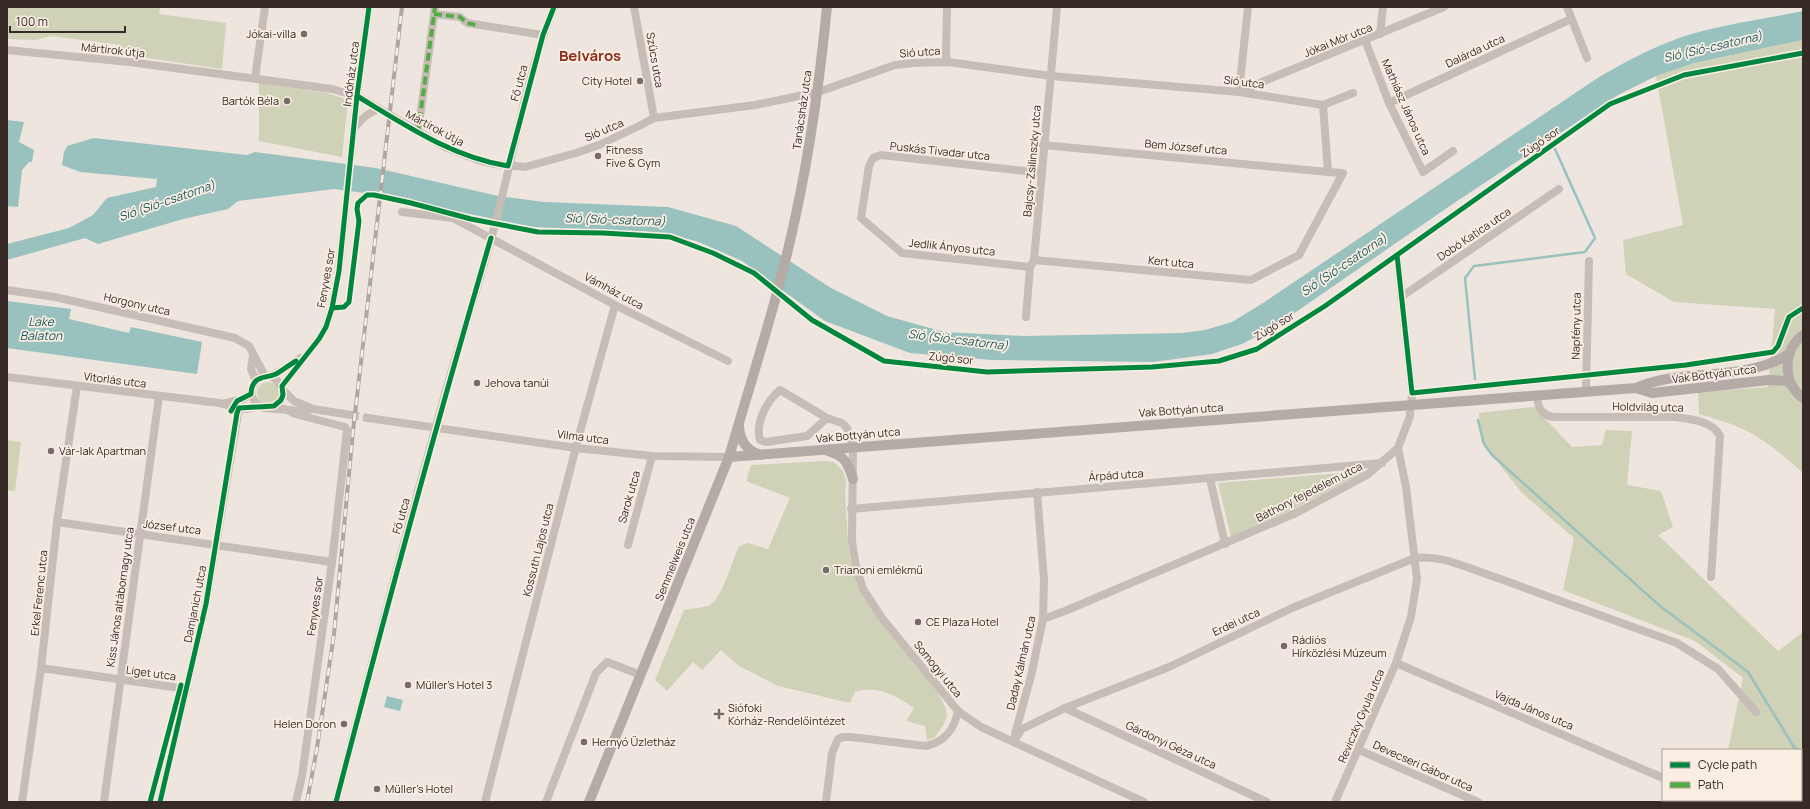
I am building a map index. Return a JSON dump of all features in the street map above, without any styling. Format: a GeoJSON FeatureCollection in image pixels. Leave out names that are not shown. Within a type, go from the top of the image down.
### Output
{"type":"FeatureCollection","features":[{"type":"Feature","properties":{"kind":"main road","name":"Tanácsház utca"},"geometry":{"type":"LineString","coordinates":[[768,321],[796,216],[818,92],[827,7]]}},
{"type":"Feature","properties":{"kind":"main road","name":"Semmelweis utca"},"geometry":{"type":"LineString","coordinates":[[589,802],[729,457],[768,321]]}},
{"type":"Feature","properties":{"kind":"main road"},"geometry":{"type":"LineString","coordinates":[[1803,335],[1792,347],[1787,366],[1788,377],[1793,387],[1803,398]]}},
{"type":"Feature","properties":{"kind":"main road","name":"Vak Bottyán utca"},"geometry":{"type":"LineString","coordinates":[[729,457],[1636,388],[1652,381],[1753,370],[1777,362],[1789,354]]}},
{"type":"Feature","properties":{"kind":"main road","name":"Vak Bottyán utca"},"geometry":{"type":"LineString","coordinates":[[1636,388],[1652,393],[1769,380],[1788,381],[1793,387]]}},
{"type":"Feature","properties":{"kind":"main road"},"geometry":{"type":"LineString","coordinates":[[738,425],[743,443],[752,451],[762,455]]}},
{"type":"Feature","properties":{"kind":"main road"},"geometry":{"type":"LineString","coordinates":[[825,450],[837,454],[848,463],[853,479]]}},
{"type":"Feature","properties":{"kind":"street"},"geometry":{"type":"LineString","coordinates":[[256,78],[265,7]]}},
{"type":"Feature","properties":{"kind":"street","name":"Indóház utca"},"geometry":{"type":"LineString","coordinates":[[353,143],[357,96],[369,7]]}},
{"type":"Feature","properties":{"kind":"street","name":"Fő utca"},"geometry":{"type":"LineString","coordinates":[[336,802],[392,587],[436,429],[492,238],[508,166],[543,35],[554,7]]}},
{"type":"Feature","properties":{"kind":"street","name":"Szűcs utca"},"geometry":{"type":"LineString","coordinates":[[634,7],[654,118]]}},
{"type":"Feature","properties":{"kind":"street"},"geometry":{"type":"LineString","coordinates":[[947,7],[948,62]]}},
{"type":"Feature","properties":{"kind":"street","name":"Bajcsy-Zsilinszky utca"},"geometry":{"type":"LineString","coordinates":[[1026,316],[1042,173],[1043,145],[1057,7]]}},
{"type":"Feature","properties":{"kind":"street"},"geometry":{"type":"LineString","coordinates":[[1239,92],[1248,7]]}},
{"type":"Feature","properties":{"kind":"street"},"geometry":{"type":"LineString","coordinates":[[1380,34],[1382,7]]}},
{"type":"Feature","properties":{"kind":"street","name":"Jókai Mór utca"},"geometry":{"type":"LineString","coordinates":[[1239,92],[1444,7]]}},
{"type":"Feature","properties":{"kind":"street"},"geometry":{"type":"LineString","coordinates":[[1566,7],[1588,58]]}},
{"type":"Feature","properties":{"kind":"street"},"geometry":{"type":"LineString","coordinates":[[418,132],[435,10],[460,17],[467,23],[543,35]]}},
{"type":"Feature","properties":{"kind":"street","name":"Dalárda utca"},"geometry":{"type":"LineString","coordinates":[[1389,103],[1571,19]]}},
{"type":"Feature","properties":{"kind":"street","name":"Mathiász János utca"},"geometry":{"type":"LineString","coordinates":[[1365,40],[1389,103],[1423,172],[1453,151]]}},
{"type":"Feature","properties":{"kind":"street","name":"Mártírok útja"},"geometry":{"type":"LineString","coordinates":[[7,50],[129,62],[332,89],[357,96],[445,148],[471,158],[508,166]]}},
{"type":"Feature","properties":{"kind":"street","name":"Sió utca"},"geometry":{"type":"LineString","coordinates":[[508,166],[529,166],[576,153],[617,137],[654,118],[755,105],[818,92],[895,65],[948,62],[1051,76],[1239,92],[1323,105]]}},
{"type":"Feature","properties":{"kind":"street"},"geometry":{"type":"LineString","coordinates":[[1252,94],[1261,83]]}},
{"type":"Feature","properties":{"kind":"street"},"geometry":{"type":"LineString","coordinates":[[1328,172],[1323,105],[1353,92]]}},
{"type":"Feature","properties":{"kind":"street"},"geometry":{"type":"LineString","coordinates":[[355,127],[361,119],[379,109]]}},
{"type":"Feature","properties":{"kind":"street","name":"Fenyves sor"},"geometry":{"type":"LineString","coordinates":[[282,388],[326,328],[332,308],[339,271],[353,143]]}},
{"type":"Feature","properties":{"kind":"street","name":"Bem József utca"},"geometry":{"type":"LineString","coordinates":[[1043,145],[1343,173],[1299,255]]}},
{"type":"Feature","properties":{"kind":"street","name":"Puskás Tivadar utca"},"geometry":{"type":"LineString","coordinates":[[861,218],[868,166],[873,158],[881,155],[1042,173]]}},
{"type":"Feature","properties":{"kind":"street","name":"Dobó Katica utca"},"geometry":{"type":"LineString","coordinates":[[1401,297],[1559,189]]}},
{"type":"Feature","properties":{"kind":"street","name":"Vámház utca"},"geometry":{"type":"LineString","coordinates":[[402,212],[453,218],[615,305],[728,361]]}},
{"type":"Feature","properties":{"kind":"street","name":"Jedlik Ányos utca"},"geometry":{"type":"LineString","coordinates":[[861,218],[902,253],[1032,264]]}},
{"type":"Feature","properties":{"kind":"street","name":"Kert utca"},"geometry":{"type":"LineString","coordinates":[[1032,264],[1251,280],[1299,255]]}},
{"type":"Feature","properties":{"kind":"street","name":"Báthory fejedelem utca"},"geometry":{"type":"LineString","coordinates":[[1043,618],[1065,611],[1296,513],[1367,475],[1398,448],[1410,416],[1412,393],[1397,255]]}},
{"type":"Feature","properties":{"kind":"street","name":"Napfény utca"},"geometry":{"type":"LineString","coordinates":[[1586,392],[1589,261]]}},
{"type":"Feature","properties":{"kind":"street","name":"Horgony utca"},"geometry":{"type":"LineString","coordinates":[[7,290],[55,297],[235,338],[249,346],[253,356],[268,376]]}},
{"type":"Feature","properties":{"kind":"street","name":"Kossuth Lajos utca"},"geometry":{"type":"LineString","coordinates":[[485,802],[576,448],[615,305]]}},
{"type":"Feature","properties":{"kind":"street","name":"Fenyves sor"},"geometry":{"type":"LineString","coordinates":[[268,376],[281,371],[311,348]]}},
{"type":"Feature","properties":{"kind":"street"},"geometry":{"type":"LineString","coordinates":[[253,356],[251,369],[256,381]]}},
{"type":"Feature","properties":{"kind":"street"},"geometry":{"type":"LineString","coordinates":[[260,406],[253,399],[251,389],[256,381],[268,376]]}},
{"type":"Feature","properties":{"kind":"street","name":"Vitorlás utca"},"geometry":{"type":"LineString","coordinates":[[268,376],[279,381],[282,388],[294,401],[312,409],[351,415]]}},
{"type":"Feature","properties":{"kind":"street","name":"Vitorlás utca"},"geometry":{"type":"LineString","coordinates":[[7,378],[219,403],[234,403],[251,394]]}},
{"type":"Feature","properties":{"kind":"street","name":"Erkel Ferenc utca"},"geometry":{"type":"LineString","coordinates":[[22,802],[41,668],[58,522],[77,386]]}},
{"type":"Feature","properties":{"kind":"street"},"geometry":{"type":"LineString","coordinates":[[269,408],[281,400],[282,388]]}},
{"type":"Feature","properties":{"kind":"street","name":"Somogyi utca"},"geometry":{"type":"LineString","coordinates":[[827,418],[807,436],[766,442],[760,440],[758,432],[766,404],[780,390],[827,418],[842,423],[847,428],[853,447],[851,509],[852,541],[856,567],[863,589],[882,618],[958,711],[981,727],[1144,802]]}},
{"type":"Feature","properties":{"kind":"street","name":"Kiss János altábornagy utca"},"geometry":{"type":"LineString","coordinates":[[104,802],[139,534],[159,396]]}},
{"type":"Feature","properties":{"kind":"street","name":"Holdvilág utca"},"geometry":{"type":"LineString","coordinates":[[1537,396],[1540,410],[1545,415],[1553,417],[1676,417],[1691,419],[1712,426],[1717,430],[1720,436],[1711,577]]}},
{"type":"Feature","properties":{"kind":"street","name":"Vitorlás utca"},"geometry":{"type":"LineString","coordinates":[[219,403],[239,408],[260,406],[301,411],[312,409]]}},
{"type":"Feature","properties":{"kind":"street","name":"Damjanich utca"},"geometry":{"type":"LineString","coordinates":[[160,802],[206,604],[239,408]]}},
{"type":"Feature","properties":{"kind":"street","name":"Fenyves sor"},"geometry":{"type":"LineString","coordinates":[[285,409],[295,414],[345,427],[347,430],[332,562],[302,776],[296,802]]}},
{"type":"Feature","properties":{"kind":"street"},"geometry":{"type":"LineString","coordinates":[[368,418],[436,429]]}},
{"type":"Feature","properties":{"kind":"street","name":"Vilma utca"},"geometry":{"type":"LineString","coordinates":[[436,429],[576,448],[652,456],[729,457]]}},
{"type":"Feature","properties":{"kind":"street","name":"Reviczky Gyula utca"},"geometry":{"type":"LineString","coordinates":[[1335,802],[1396,663],[1411,617],[1417,579],[1406,487],[1398,448]]}},
{"type":"Feature","properties":{"kind":"street","name":"Sarok utca"},"geometry":{"type":"LineString","coordinates":[[628,545],[652,456]]}},
{"type":"Feature","properties":{"kind":"street","name":"Árpád utca"},"geometry":{"type":"LineString","coordinates":[[851,509],[1382,463]]}},
{"type":"Feature","properties":{"kind":"street"},"geometry":{"type":"LineString","coordinates":[[1210,479],[1225,544]]}},
{"type":"Feature","properties":{"kind":"street","name":"Daday Kálmán utca"},"geometry":{"type":"LineString","coordinates":[[1013,742],[1031,676],[1043,618],[1044,579],[1037,492]]}},
{"type":"Feature","properties":{"kind":"street","name":"József utca"},"geometry":{"type":"LineString","coordinates":[[58,522],[332,562]]}},
{"type":"Feature","properties":{"kind":"street","name":"Erdei utca"},"geometry":{"type":"LineString","coordinates":[[1013,742],[1022,729],[1065,708],[1169,666],[1292,608],[1415,558],[1428,556],[1478,570],[1677,643],[1718,669],[1756,712]]}},
{"type":"Feature","properties":{"kind":"street"},"geometry":{"type":"LineString","coordinates":[[546,802],[596,673],[607,662],[641,675]]}},
{"type":"Feature","properties":{"kind":"street","name":"Vajda János utca"},"geometry":{"type":"LineString","coordinates":[[1396,663],[1662,778]]}},
{"type":"Feature","properties":{"kind":"street","name":"Liget utca"},"geometry":{"type":"LineString","coordinates":[[41,668],[187,689]]}},
{"type":"Feature","properties":{"kind":"street","name":"Gárdonyi Géza utca"},"geometry":{"type":"LineString","coordinates":[[1065,708],[1267,802]]}},
{"type":"Feature","properties":{"kind":"street"},"geometry":{"type":"LineString","coordinates":[[826,802],[832,753],[838,739],[842,737],[851,737],[926,746],[937,744],[956,724],[958,711]]}},
{"type":"Feature","properties":{"kind":"street","name":"Devecseri Gábor utca"},"geometry":{"type":"LineString","coordinates":[[1359,750],[1478,802]]}},
{"type":"Feature","properties":{"kind":"green space"},"geometry":{"type":"Polygon","coordinates":[[[7,7],[160,7],[159,14],[226,23],[222,69],[121,54],[121,45],[51,36],[36,40],[7,39],[7,7]]]}},
{"type":"Feature","properties":{"kind":"green space"},"geometry":{"type":"Polygon","coordinates":[[[1803,40],[1803,473],[1763,440],[1749,432],[1731,424],[1699,414],[1698,392],[1768,387],[1775,309],[1674,302],[1626,274],[1623,240],[1683,225],[1656,76],[1694,63],[1803,40]]]}},
{"type":"Feature","properties":{"kind":"green space"},"geometry":{"type":"Polygon","coordinates":[[[259,83],[327,93],[348,100],[342,157],[259,141],[259,83]]]}},
{"type":"Feature","properties":{"kind":"green space"},"geometry":{"type":"Polygon","coordinates":[[[268,382],[276,385],[279,393],[276,401],[268,404],[260,401],[257,393],[260,385],[268,382]]]}},
{"type":"Feature","properties":{"kind":"green space"},"geometry":{"type":"Polygon","coordinates":[[[1534,407],[1572,447],[1602,445],[1606,430],[1632,431],[1627,485],[1661,491],[1673,527],[1658,535],[1778,651],[1803,632],[1803,802],[1728,801],[1802,801],[1802,749],[1728,749],[1743,678],[1695,641],[1563,590],[1574,538],[1522,493],[1481,441],[1479,413],[1534,407]]]}},
{"type":"Feature","properties":{"kind":"green space"},"geometry":{"type":"Polygon","coordinates":[[[7,440],[21,442],[15,491],[7,490],[7,440]]]}},
{"type":"Feature","properties":{"kind":"green space"},"geometry":{"type":"Polygon","coordinates":[[[825,461],[834,462],[843,471],[846,481],[845,493],[851,564],[863,597],[937,691],[946,709],[947,716],[943,726],[934,738],[927,740],[925,726],[906,721],[914,708],[901,699],[886,692],[871,689],[855,692],[850,703],[778,686],[739,666],[721,650],[702,670],[693,662],[667,691],[655,680],[684,610],[708,606],[713,603],[722,589],[739,546],[747,543],[768,549],[790,498],[746,481],[751,465],[825,461]]]}},
{"type":"Feature","properties":{"kind":"green space"},"geometry":{"type":"Polygon","coordinates":[[[1366,471],[1294,509],[1231,537],[1218,483],[1366,471]]]}},
{"type":"Feature","properties":{"kind":"water","name":"Sió (Sió-csatorna)"},"geometry":{"type":"Polygon","coordinates":[[[1803,11],[1803,40],[1694,63],[1656,76],[1618,95],[1457,201],[1274,327],[1242,344],[1212,354],[1153,362],[992,360],[910,353],[825,321],[742,261],[696,241],[657,232],[531,227],[380,195],[334,189],[238,201],[228,209],[183,219],[98,244],[85,238],[7,260],[7,244],[69,228],[93,215],[107,198],[156,187],[157,179],[80,172],[62,165],[64,152],[67,146],[94,138],[247,155],[255,152],[376,168],[498,196],[544,202],[668,207],[736,226],[831,288],[887,316],[944,332],[1024,336],[1182,333],[1205,330],[1232,322],[1263,303],[1599,77],[1628,61],[1658,46],[1693,33],[1803,11]]]}},
{"type":"Feature","properties":{"kind":"water"},"geometry":{"type":"Polygon","coordinates":[[[7,120],[24,122],[19,142],[34,150],[32,162],[29,162],[22,170],[18,207],[7,206],[7,120]]]}},
{"type":"Feature","properties":{"kind":"water","name":"Lake Balaton"},"geometry":{"type":"Polygon","coordinates":[[[7,301],[71,309],[69,319],[129,333],[131,327],[202,342],[197,374],[7,348],[7,301]]]}},
{"type":"Feature","properties":{"kind":"water"},"geometry":{"type":"Polygon","coordinates":[[[387,696],[403,700],[400,711],[384,707],[387,696]]]}},
{"type":"Feature","properties":{"kind":"waterway"},"geometry":{"type":"LineString","coordinates":[[1475,379],[1465,278],[1474,266],[1585,252],[1595,238],[1555,149]]}},
{"type":"Feature","properties":{"kind":"waterway"},"geometry":{"type":"LineString","coordinates":[[1478,420],[1484,444],[1492,455],[1660,606],[1748,672],[1794,747],[1797,749]]}},
{"type":"Feature","properties":{"kind":"tunnel"},"geometry":{"type":"LineString","coordinates":[[351,415],[368,418]]}},
{"type":"Feature","properties":{"kind":"railway"},"geometry":{"type":"LineString","coordinates":[[307,802],[317,748],[334,634],[353,431],[402,7]]}},
{"type":"Feature","properties":{"kind":"marked path"},"geometry":{"type":"LineString","coordinates":[[418,132],[435,7]]}},
{"type":"Feature","properties":{"kind":"marked path"},"geometry":{"type":"LineString","coordinates":[[434,14],[460,17],[467,23],[476,25]]}},
{"type":"Feature","properties":{"kind":"cycle path"},"geometry":{"type":"LineString","coordinates":[[160,802],[206,604],[237,413],[239,408],[274,406],[281,400],[283,395],[282,386],[319,339],[326,327],[332,308],[339,271],[357,96],[369,7]]}},
{"type":"Feature","properties":{"kind":"cycle path"},"geometry":{"type":"LineString","coordinates":[[357,96],[411,129],[448,148],[487,162],[508,166],[543,35],[554,7]]}},
{"type":"Feature","properties":{"kind":"cycle path","name":"Zúgó sor"},"geometry":{"type":"LineString","coordinates":[[332,308],[344,307],[349,302],[359,221],[357,209],[358,203],[367,195],[374,195],[471,219],[538,232],[603,233],[670,237],[713,253],[754,273],[812,320],[884,361],[987,372],[1152,367],[1219,361],[1257,349],[1325,306],[1610,104],[1684,75],[1803,53]]}},
{"type":"Feature","properties":{"kind":"cycle path"},"geometry":{"type":"LineString","coordinates":[[336,802],[411,519],[491,238]]}},
{"type":"Feature","properties":{"kind":"cycle path"},"geometry":{"type":"LineString","coordinates":[[1397,255],[1412,393],[1686,365],[1773,352],[1778,346],[1789,317],[1803,308]]}},
{"type":"Feature","properties":{"kind":"cycle path"},"geometry":{"type":"LineString","coordinates":[[231,411],[237,401],[251,394],[252,388],[256,381],[276,374],[296,361]]}},
{"type":"Feature","properties":{"kind":"cycle path"},"geometry":{"type":"LineString","coordinates":[[150,802],[181,685]]}},
{"type":"Feature","properties":{"kind":"place","name":"Jókai-villa"},"geometry":{"type":"Point","coordinates":[304,34]}},
{"type":"Feature","properties":{"kind":"place","name":"City Hotel"},"geometry":{"type":"Point","coordinates":[640,81]}},
{"type":"Feature","properties":{"kind":"place","name":"Bartók Béla"},"geometry":{"type":"Point","coordinates":[287,101]}},
{"type":"Feature","properties":{"kind":"place","name":"Fitness Five & Gym"},"geometry":{"type":"Point","coordinates":[598,156]}},
{"type":"Feature","properties":{"kind":"place","name":"Jehova tanúi"},"geometry":{"type":"Point","coordinates":[477,383]}},
{"type":"Feature","properties":{"kind":"place","name":"Vár-lak Apartman"},"geometry":{"type":"Point","coordinates":[51,451]}},
{"type":"Feature","properties":{"kind":"place","name":"Trianoni emlékmű"},"geometry":{"type":"Point","coordinates":[826,570]}},
{"type":"Feature","properties":{"kind":"place","name":"CE Plaza Hotel"},"geometry":{"type":"Point","coordinates":[918,622]}},
{"type":"Feature","properties":{"kind":"place","name":"Rádiós Hírközlési Múzeum"},"geometry":{"type":"Point","coordinates":[1284,646]}},
{"type":"Feature","properties":{"kind":"place","name":"Müller's Hotel 3"},"geometry":{"type":"Point","coordinates":[408,685]}},
{"type":"Feature","properties":{"kind":"place","name":"Siófoki Kórház-Rendelőintézet"},"geometry":{"type":"Point","coordinates":[719,714]}},
{"type":"Feature","properties":{"kind":"place","name":"Helen Doron"},"geometry":{"type":"Point","coordinates":[344,724]}},
{"type":"Feature","properties":{"kind":"place","name":"Hernyó Üzletház"},"geometry":{"type":"Point","coordinates":[584,742]}},
{"type":"Feature","properties":{"kind":"place","name":"Müller's Hotel"},"geometry":{"type":"Point","coordinates":[377,789]}},
{"type":"Feature","properties":{"kind":"district","name":"Belváros"},"geometry":{"type":"Point","coordinates":[590,56]}}]}
